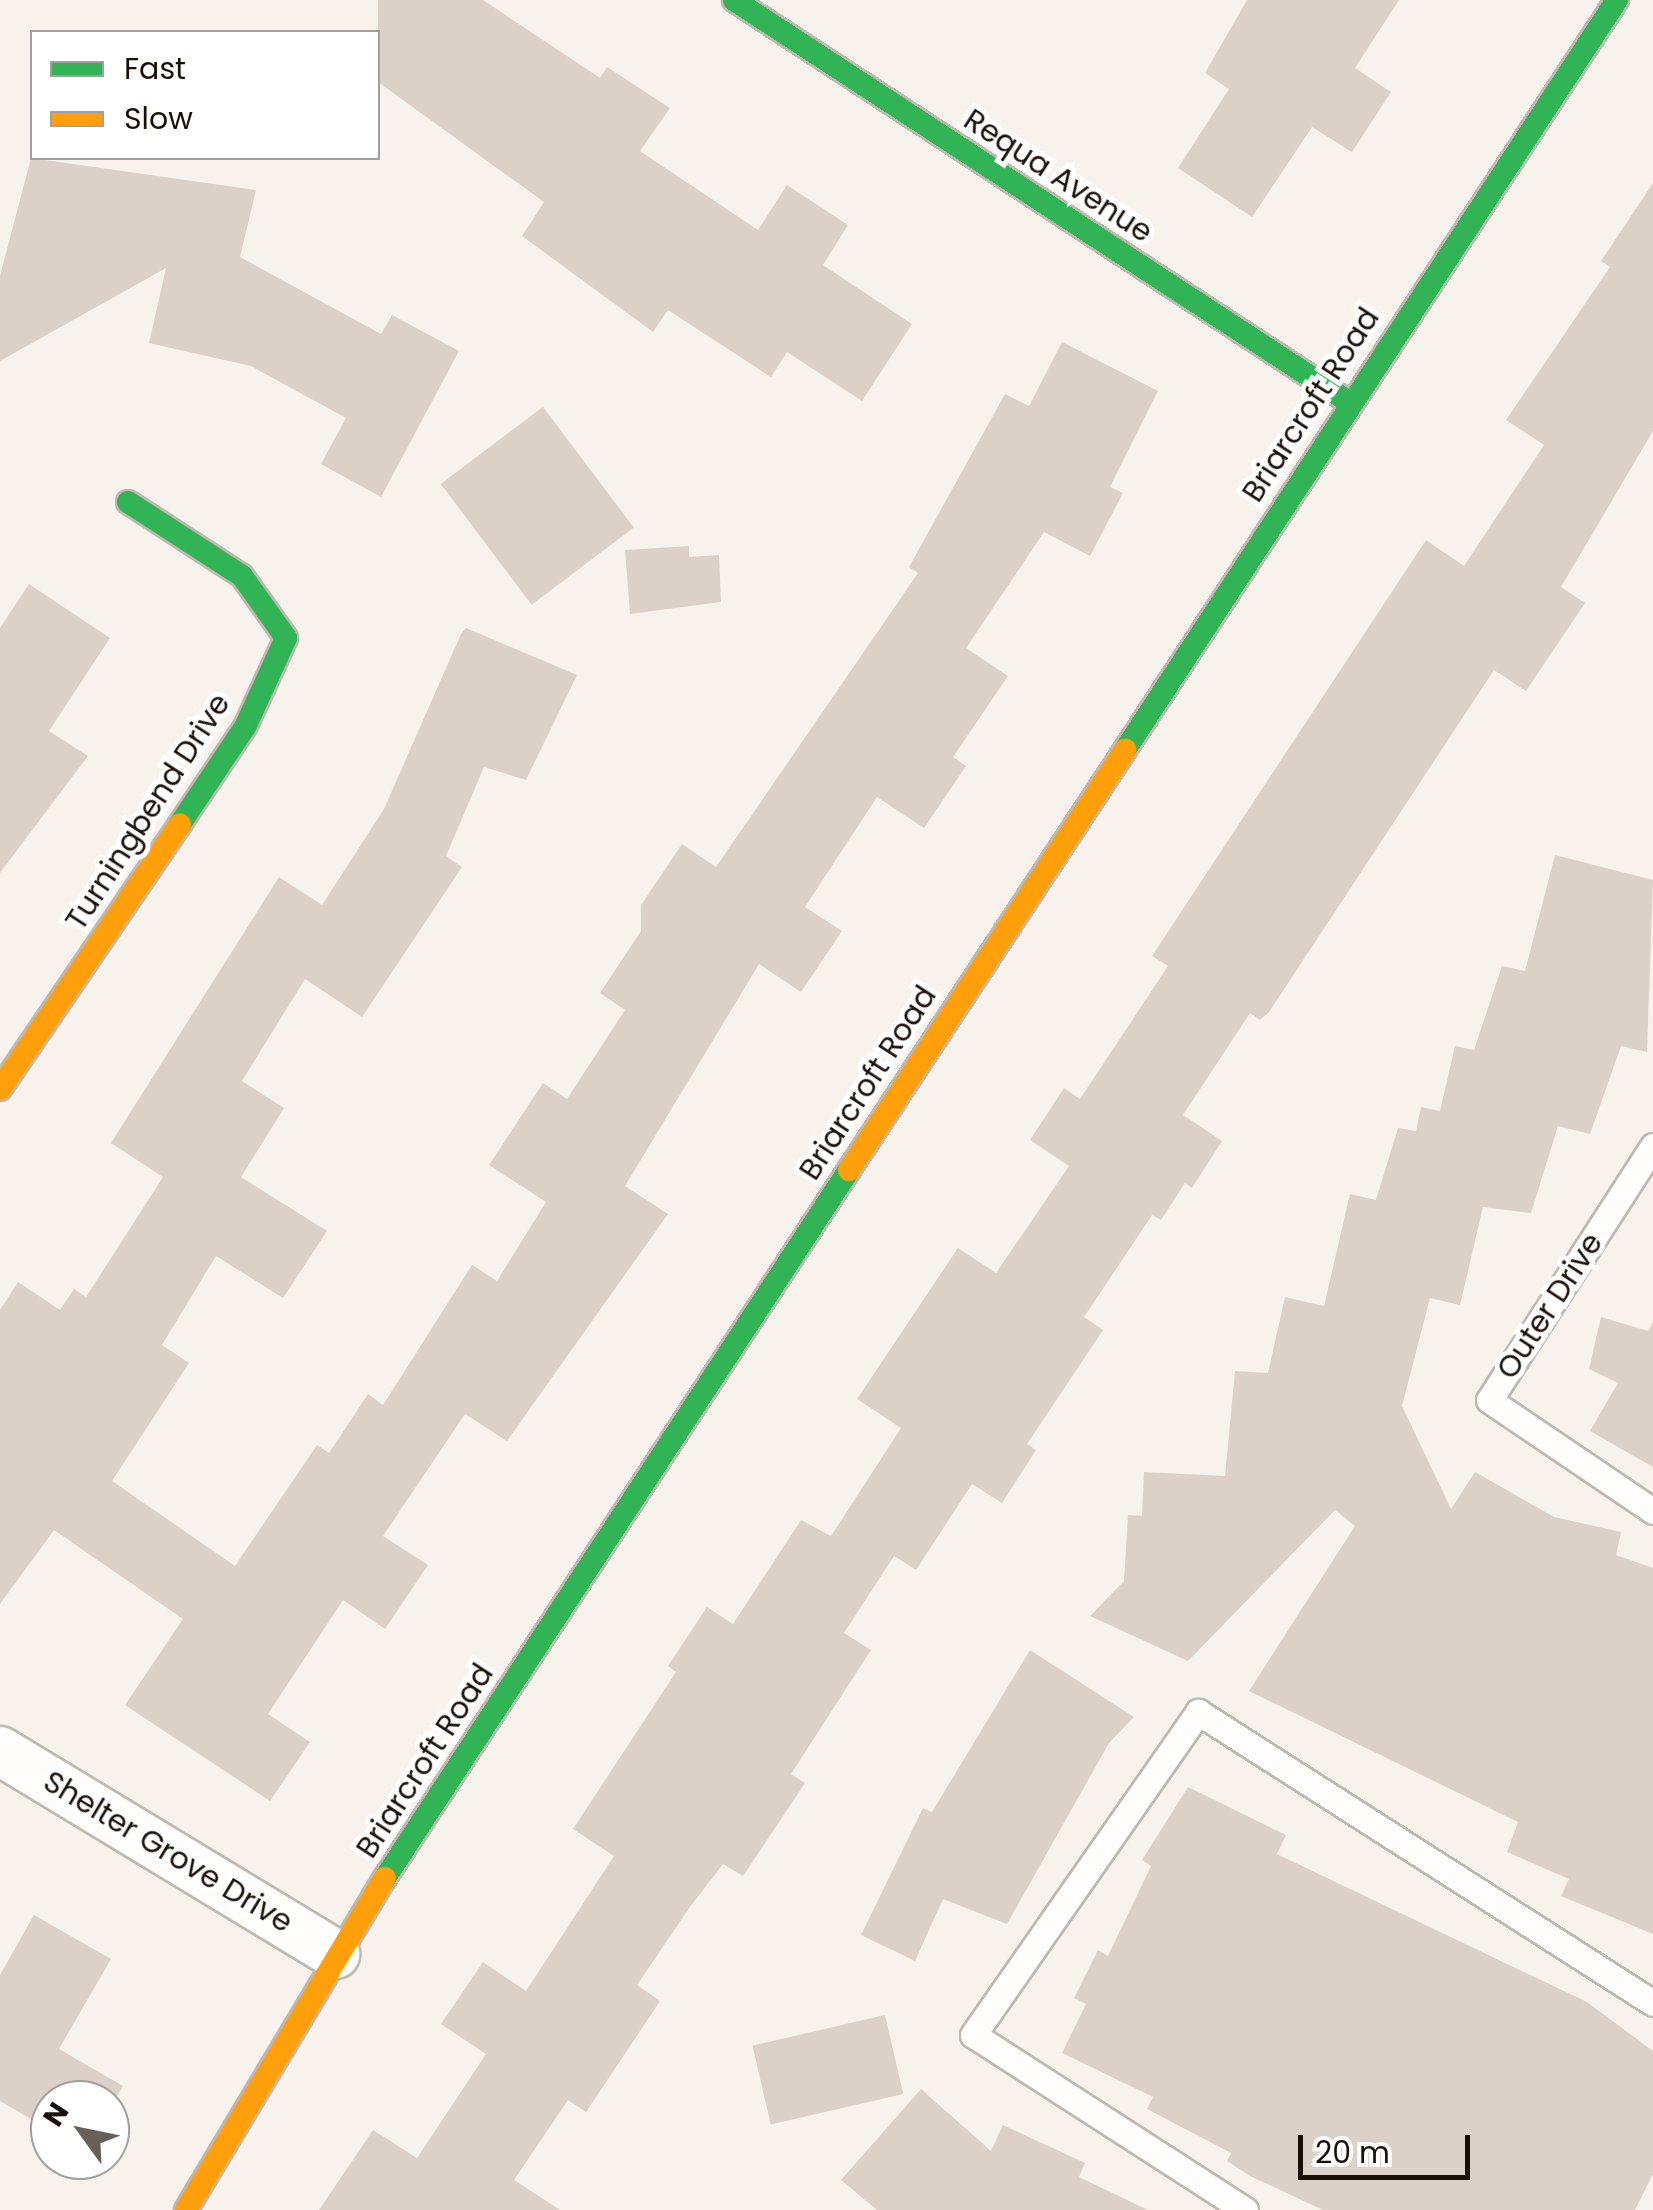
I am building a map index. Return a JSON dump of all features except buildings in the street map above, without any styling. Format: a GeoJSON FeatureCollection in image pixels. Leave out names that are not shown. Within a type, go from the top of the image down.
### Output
{"type":"FeatureCollection","features":[{"type":"Feature","properties":{"kind":"street","name":"Requa Avenue"},"geometry":{"type":"LineString","coordinates":[[734,0],[1349,402]]}},
{"type":"Feature","properties":{"kind":"street","name":"Briarcroft Road"},"geometry":{"type":"LineString","coordinates":[[186,2210],[335,1954],[1349,402],[1617,0]]}},
{"type":"Feature","properties":{"kind":"street","name":"Turningbend Drive"},"geometry":{"type":"LineString","coordinates":[[0,1088],[245,727],[286,638],[242,576],[128,502]]}},
{"type":"Feature","properties":{"kind":"street","name":"Shelter Grove Drive"},"geometry":{"type":"LineString","coordinates":[[0,1750],[335,1954]]}},
{"type":"Feature","properties":{"kind":"lane","name":"Outer Drive"},"geometry":{"type":"LineString","coordinates":[[1653,1146],[1489,1400],[1653,1511]]}},
{"type":"Feature","properties":{"kind":"lane"},"geometry":{"type":"LineString","coordinates":[[1245,2210],[972,2035],[1198,1712],[1653,2004]]}},
{"type":"Feature","properties":{"kind":"traffic: fast"},"geometry":{"type":"LineString","coordinates":[[734,0],[1349,402]]}},
{"type":"Feature","properties":{"kind":"traffic: fast"},"geometry":{"type":"LineString","coordinates":[[1125,750],[1617,0]]}},
{"type":"Feature","properties":{"kind":"traffic: fast"},"geometry":{"type":"LineString","coordinates":[[128,502],[242,576],[286,638],[245,727],[180,824]]}},
{"type":"Feature","properties":{"kind":"traffic: fast"},"geometry":{"type":"LineString","coordinates":[[385,1878],[849,1170]]}},
{"type":"Feature","properties":{"kind":"traffic: slow"},"geometry":{"type":"LineString","coordinates":[[849,1170],[1125,750]]}},
{"type":"Feature","properties":{"kind":"traffic: slow"},"geometry":{"type":"LineString","coordinates":[[0,1089],[180,824]]}},
{"type":"Feature","properties":{"kind":"traffic: slow"},"geometry":{"type":"LineString","coordinates":[[186,2210],[385,1878]]}}]}
